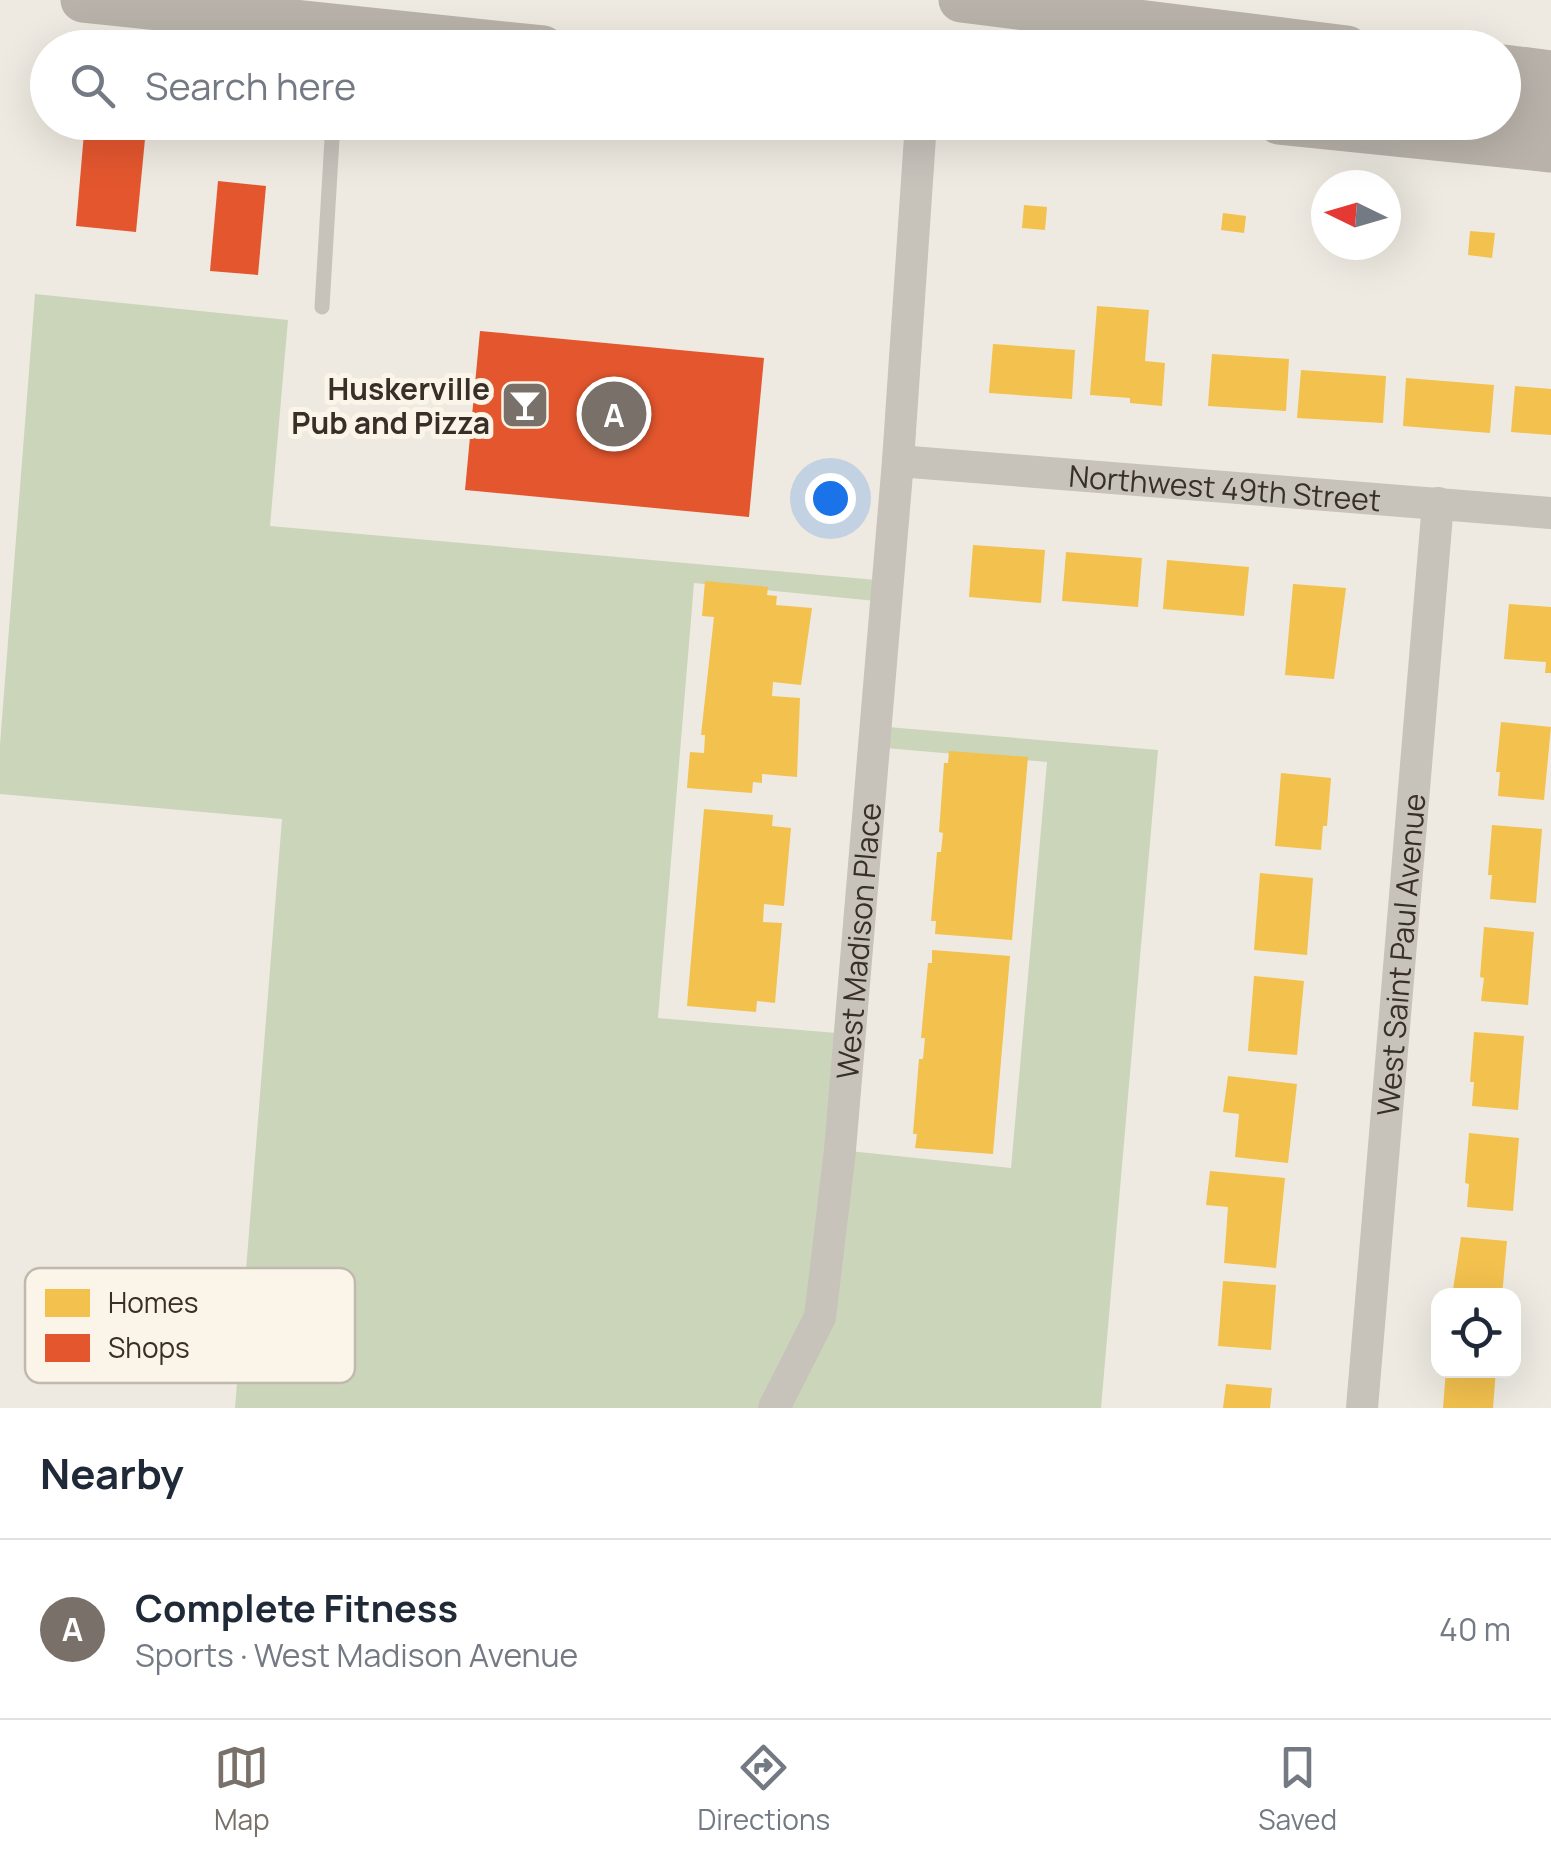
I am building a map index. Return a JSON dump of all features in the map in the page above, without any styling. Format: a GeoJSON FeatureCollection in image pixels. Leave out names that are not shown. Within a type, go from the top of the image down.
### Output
{"type":"FeatureCollection","features":[{"type":"Feature","properties":{"kind":"main road"},"geometry":{"type":"LineString","coordinates":[[83,0],[291,30]]}},
{"type":"Feature","properties":{"kind":"main road"},"geometry":{"type":"LineString","coordinates":[[961,0],[1203,30]]}},
{"type":"Feature","properties":{"kind":"main road"},"geometry":{"type":"LineString","coordinates":[[1521,69],[1551,72]]}},
{"type":"Feature","properties":{"kind":"main road"},"geometry":{"type":"LineString","coordinates":[[1521,109],[1551,110]]}},
{"type":"Feature","properties":{"kind":"main road"},"geometry":{"type":"LineString","coordinates":[[1454,140],[1551,150]]}},
{"type":"Feature","properties":{"kind":"street","name":"West Madison Place"},"geometry":{"type":"LineString","coordinates":[[774,1408],[820,1317],[840,1150],[898,462],[920,140]]}},
{"type":"Feature","properties":{"kind":"street","name":"Northwest 49th Street"},"geometry":{"type":"LineString","coordinates":[[898,462],[1551,513]]}},
{"type":"Feature","properties":{"kind":"street","name":"West Saint Paul Avenue"},"geometry":{"type":"LineString","coordinates":[[1362,1408],[1438,503]]}},
{"type":"Feature","properties":{"kind":"lane"},"geometry":{"type":"LineString","coordinates":[[322,307],[332,140]]}},
{"type":"Feature","properties":{"kind":"green space"},"geometry":{"type":"Polygon","coordinates":[[[35,294],[288,320],[270,526],[888,581],[886,602],[694,583],[658,1018],[849,1034],[840,1150],[1011,1168],[1047,762],[874,747],[876,726],[1158,750],[1101,1408],[235,1408],[237,1383],[355,1383],[355,1268],[246,1268],[282,819],[0,794],[0,745],[35,294]]]}},
{"type":"Feature","properties":{"kind":"building: Homes"},"geometry":{"type":"Polygon","coordinates":[[[1024,205],[1047,207],[1045,230],[1022,228],[1024,205]]]}},
{"type":"Feature","properties":{"kind":"building: Homes"},"geometry":{"type":"Polygon","coordinates":[[[1223,213],[1246,216],[1244,233],[1221,230],[1223,213]]]}},
{"type":"Feature","properties":{"kind":"building: Homes"},"geometry":{"type":"Polygon","coordinates":[[[1470,231],[1495,233],[1492,258],[1468,255],[1470,231]]]}},
{"type":"Feature","properties":{"kind":"building: Homes"},"geometry":{"type":"Polygon","coordinates":[[[1097,306],[1149,310],[1145,361],[1165,363],[1162,406],[1130,403],[1130,398],[1090,395],[1097,306]]]}},
{"type":"Feature","properties":{"kind":"building: Homes"},"geometry":{"type":"Polygon","coordinates":[[[993,344],[1075,350],[1072,399],[989,393],[993,344]]]}},
{"type":"Feature","properties":{"kind":"building: Homes"},"geometry":{"type":"Polygon","coordinates":[[[1212,354],[1289,359],[1286,411],[1208,406],[1212,354]]]}},
{"type":"Feature","properties":{"kind":"building: Homes"},"geometry":{"type":"Polygon","coordinates":[[[1301,370],[1386,376],[1383,423],[1297,418],[1301,370]]]}},
{"type":"Feature","properties":{"kind":"building: Homes"},"geometry":{"type":"Polygon","coordinates":[[[1406,378],[1494,385],[1490,433],[1403,426],[1406,378]]]}},
{"type":"Feature","properties":{"kind":"building: Homes"},"geometry":{"type":"Polygon","coordinates":[[[1515,386],[1551,389],[1551,435],[1511,432],[1515,386]]]}},
{"type":"Feature","properties":{"kind":"building: Homes"},"geometry":{"type":"Polygon","coordinates":[[[973,545],[1045,550],[1041,603],[969,597],[973,545]]]}},
{"type":"Feature","properties":{"kind":"building: Homes"},"geometry":{"type":"Polygon","coordinates":[[[1066,552],[1142,558],[1138,607],[1062,601],[1066,552]]]}},
{"type":"Feature","properties":{"kind":"building: Homes"},"geometry":{"type":"Polygon","coordinates":[[[1167,560],[1249,567],[1244,616],[1163,609],[1167,560]]]}},
{"type":"Feature","properties":{"kind":"building: Homes"},"geometry":{"type":"Polygon","coordinates":[[[705,581],[768,587],[767,595],[777,596],[776,605],[812,608],[801,685],[773,682],[772,696],[800,698],[797,777],[762,774],[762,783],[753,782],[752,793],[687,788],[690,752],[704,753],[705,735],[701,735],[714,617],[702,616],[705,581]]]}},
{"type":"Feature","properties":{"kind":"building: Homes"},"geometry":{"type":"Polygon","coordinates":[[[1293,584],[1346,588],[1334,679],[1285,675],[1293,584]]]}},
{"type":"Feature","properties":{"kind":"building: Homes"},"geometry":{"type":"Polygon","coordinates":[[[1509,604],[1551,607],[1551,673],[1545,673],[1546,662],[1504,659],[1509,604]]]}},
{"type":"Feature","properties":{"kind":"building: Homes"},"geometry":{"type":"Polygon","coordinates":[[[1501,722],[1551,727],[1544,800],[1498,796],[1501,722]]]}},
{"type":"Feature","properties":{"kind":"building: Homes"},"geometry":{"type":"Polygon","coordinates":[[[949,751],[1028,757],[1012,940],[935,934],[936,921],[931,921],[937,852],[941,852],[943,833],[939,832],[944,763],[948,763],[949,751]]]}},
{"type":"Feature","properties":{"kind":"building: Homes"},"geometry":{"type":"Polygon","coordinates":[[[1281,773],[1331,778],[1321,850],[1275,846],[1281,773]]]}},
{"type":"Feature","properties":{"kind":"building: Homes"},"geometry":{"type":"Polygon","coordinates":[[[704,809],[773,815],[772,826],[791,828],[784,906],[764,904],[763,922],[782,923],[775,1003],[757,1001],[756,1012],[687,1006],[704,809]]]}},
{"type":"Feature","properties":{"kind":"building: Homes"},"geometry":{"type":"Polygon","coordinates":[[[1492,825],[1542,829],[1536,903],[1490,899],[1492,825]]]}},
{"type":"Feature","properties":{"kind":"building: Homes"},"geometry":{"type":"Polygon","coordinates":[[[1260,873],[1313,878],[1307,955],[1254,950],[1260,873]]]}},
{"type":"Feature","properties":{"kind":"building: Homes"},"geometry":{"type":"Polygon","coordinates":[[[1484,927],[1534,932],[1528,1005],[1481,1001],[1484,927]]]}},
{"type":"Feature","properties":{"kind":"building: Homes"},"geometry":{"type":"Polygon","coordinates":[[[932,950],[1010,956],[993,1154],[915,1148],[919,1059],[923,1059],[925,1038],[921,1038],[932,950]]]}},
{"type":"Feature","properties":{"kind":"building: Homes"},"geometry":{"type":"Polygon","coordinates":[[[1254,976],[1304,981],[1297,1055],[1248,1051],[1254,976]]]}},
{"type":"Feature","properties":{"kind":"building: Homes"},"geometry":{"type":"Polygon","coordinates":[[[1474,1032],[1524,1036],[1518,1110],[1472,1106],[1474,1032]]]}},
{"type":"Feature","properties":{"kind":"building: Homes"},"geometry":{"type":"Polygon","coordinates":[[[1228,1076],[1297,1084],[1288,1163],[1235,1157],[1239,1114],[1223,1112],[1228,1076]]]}},
{"type":"Feature","properties":{"kind":"building: Homes"},"geometry":{"type":"Polygon","coordinates":[[[1469,1133],[1519,1138],[1513,1211],[1467,1207],[1469,1133]]]}},
{"type":"Feature","properties":{"kind":"building: Homes"},"geometry":{"type":"Polygon","coordinates":[[[1210,1171],[1285,1178],[1276,1268],[1224,1263],[1228,1207],[1206,1205],[1210,1171]]]}},
{"type":"Feature","properties":{"kind":"building: Homes"},"geometry":{"type":"Polygon","coordinates":[[[1461,1237],[1507,1241],[1503,1288],[1453,1288],[1461,1237]]]}},
{"type":"Feature","properties":{"kind":"building: Homes"},"geometry":{"type":"Polygon","coordinates":[[[1223,1281],[1276,1285],[1271,1350],[1218,1346],[1223,1281]]]}},
{"type":"Feature","properties":{"kind":"building: Homes"},"geometry":{"type":"Polygon","coordinates":[[[1445,1378],[1495,1378],[1493,1408],[1443,1408],[1445,1378]]]}},
{"type":"Feature","properties":{"kind":"building: Homes"},"geometry":{"type":"Polygon","coordinates":[[[1226,1384],[1272,1388],[1270,1408],[1223,1408],[1226,1384]]]}},
{"type":"Feature","properties":{"kind":"building: Shops"},"geometry":{"type":"Polygon","coordinates":[[[83,140],[145,140],[136,232],[76,226],[83,140]]]}},
{"type":"Feature","properties":{"kind":"building: Shops"},"geometry":{"type":"Polygon","coordinates":[[[218,181],[266,186],[258,275],[210,271],[218,181]]]}},
{"type":"Feature","properties":{"kind":"building: Shops"},"geometry":{"type":"Polygon","coordinates":[[[480,331],[764,358],[749,517],[465,490],[480,331]]]}},
{"type":"Feature","properties":{"kind":"place","name":"Huskerville Pub and Pizza"},"geometry":{"type":"Point","coordinates":[525,405]}},
{"type":"Feature","properties":{"kind":"place","name":"Complete Fitness"},"geometry":{"type":"Point","coordinates":[614,414]}}]}
